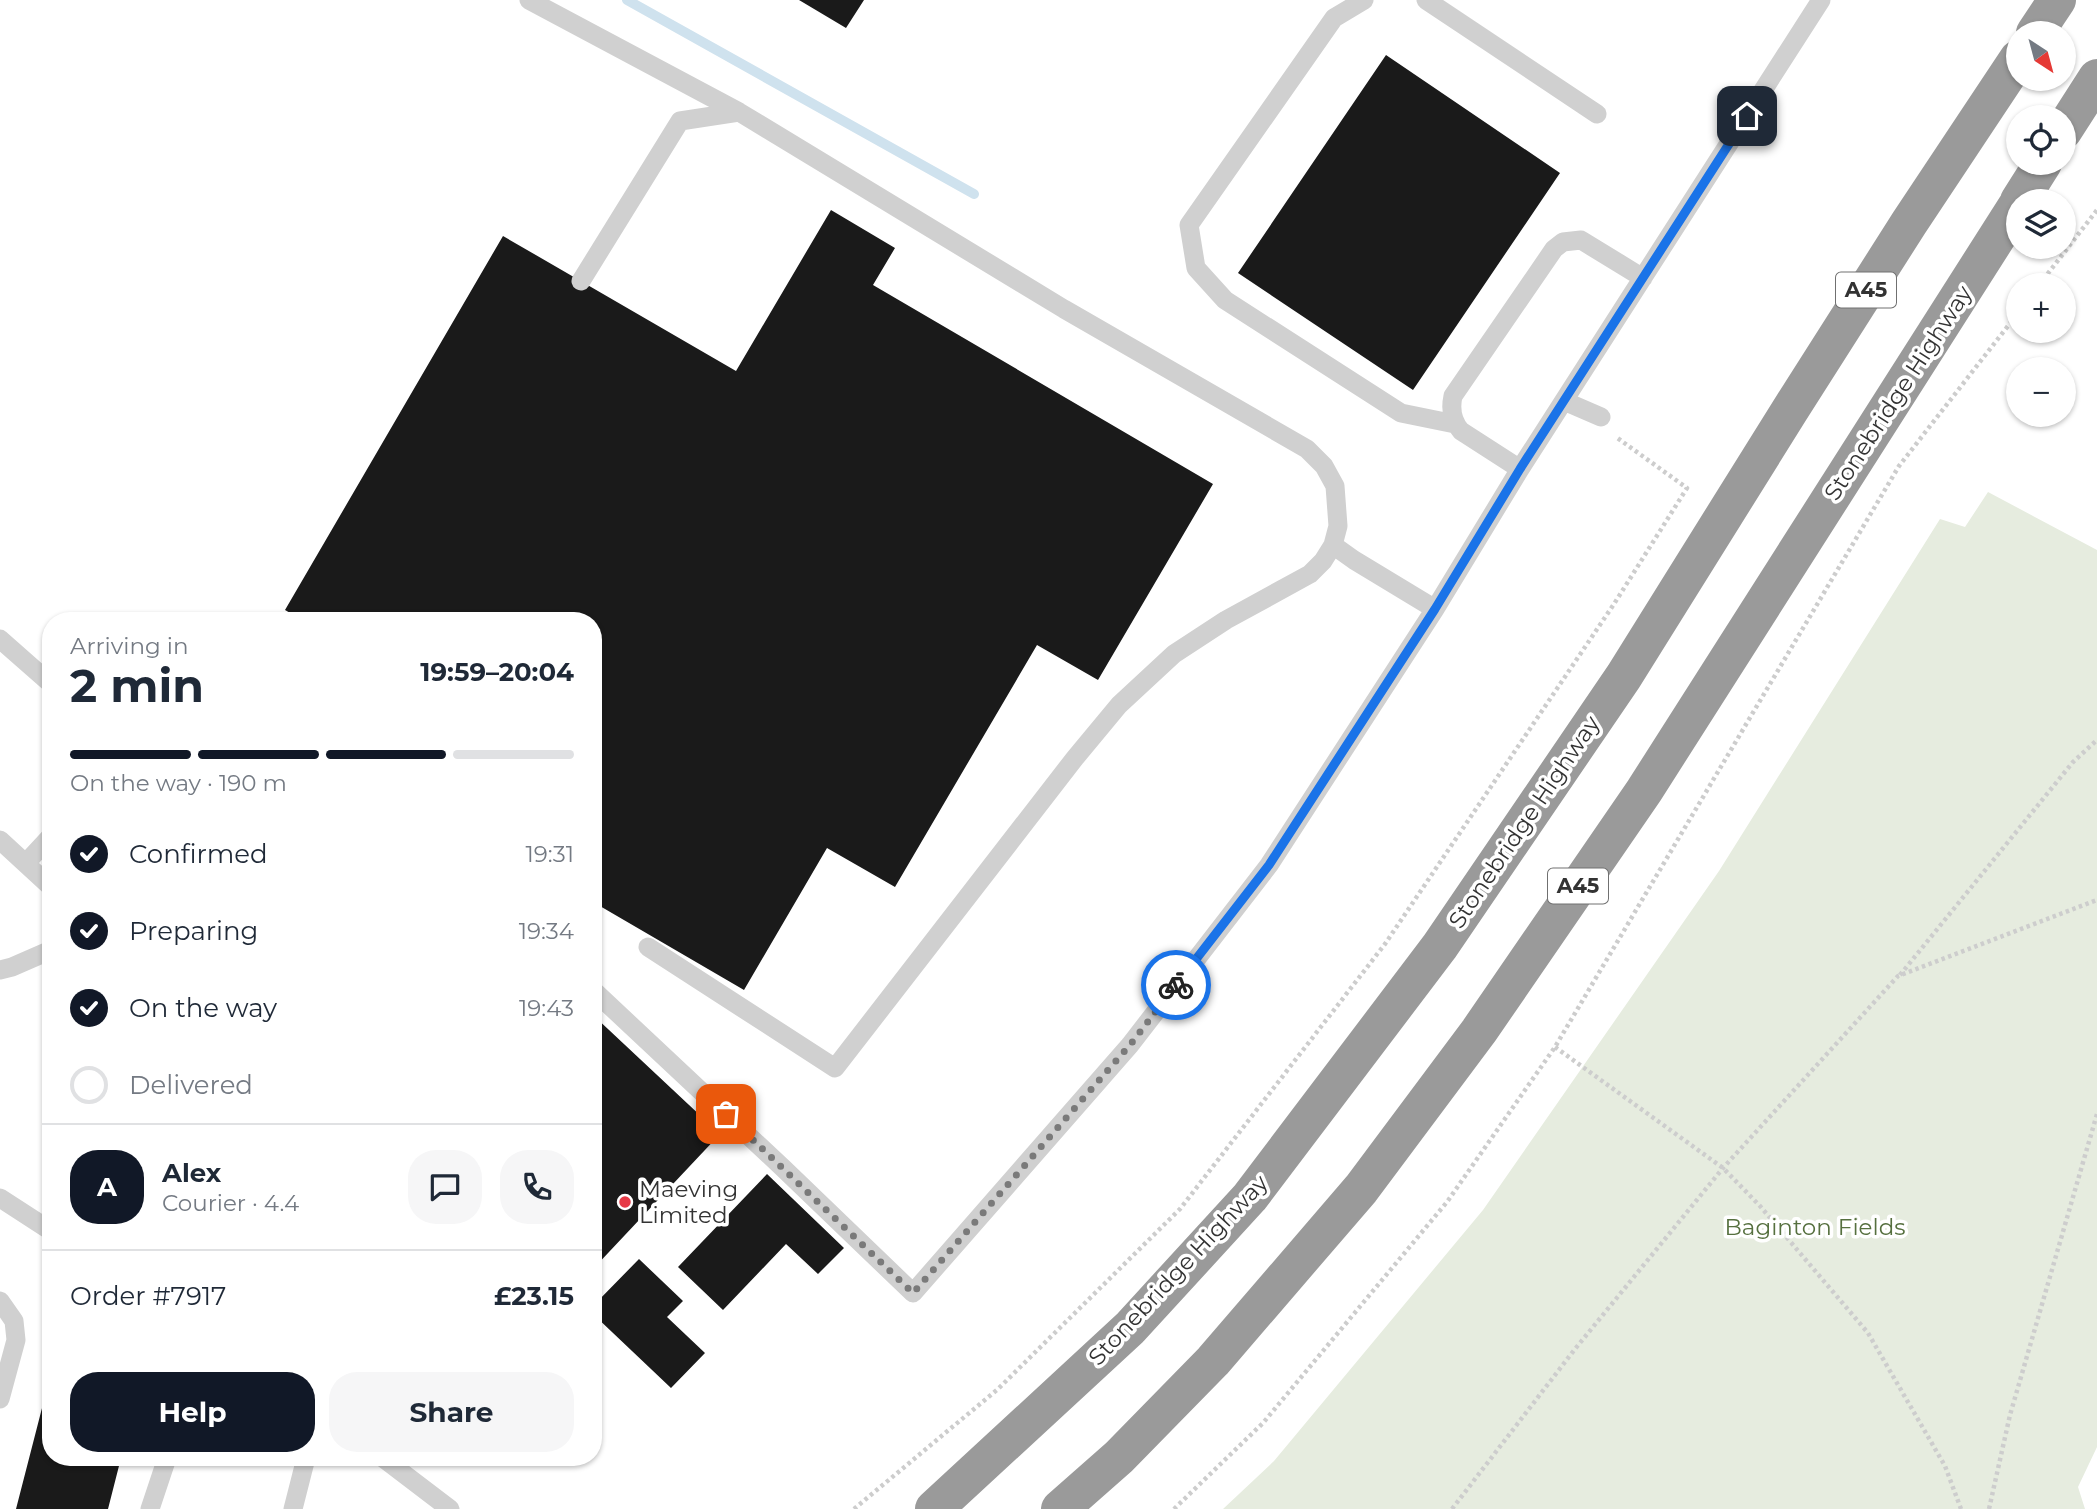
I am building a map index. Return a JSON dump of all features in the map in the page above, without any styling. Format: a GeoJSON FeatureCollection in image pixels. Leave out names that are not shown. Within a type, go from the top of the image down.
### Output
{"type":"FeatureCollection","features":[{"type":"Feature","properties":{"kind":"highway"},"geometry":{"type":"LineString","coordinates":[[2043,21],[2057,0]]}},
{"type":"Feature","properties":{"kind":"highway","name":"Stonebridge Highway"},"geometry":{"type":"LineString","coordinates":[[934,1509],[1130,1328],[1250,1197],[1440,946],[1624,676],[1901,235],[2006,77]]}},
{"type":"Feature","properties":{"kind":"highway"},"geometry":{"type":"LineString","coordinates":[[2076,111],[2097,78]]}},
{"type":"Feature","properties":{"kind":"highway","name":"Stonebridge Highway"},"geometry":{"type":"LineString","coordinates":[[1060,1509],[1119,1457],[1213,1362],[1361,1189],[1479,1031],[1644,791],[2006,221]]}},
{"type":"Feature","properties":{"kind":"lane"},"geometry":{"type":"LineString","coordinates":[[529,0],[739,112],[1064,309],[1307,449],[1324,466],[1335,486],[1338,526],[1333,545],[1323,561],[1310,574],[1226,620],[1174,654],[1119,705],[835,1068],[648,947]]}},
{"type":"Feature","properties":{"kind":"lane"},"geometry":{"type":"LineString","coordinates":[[1364,0],[1334,18],[1189,225],[1196,268],[1225,300],[1401,413],[1455,424]]}},
{"type":"Feature","properties":{"kind":"lane"},"geometry":{"type":"LineString","coordinates":[[1426,0],[1597,114]]}},
{"type":"Feature","properties":{"kind":"lane"},"geometry":{"type":"LineString","coordinates":[[602,998],[913,1293],[1130,1045],[1269,865],[1435,609],[1520,469],[1821,0]]}},
{"type":"Feature","properties":{"kind":"lane"},"geometry":{"type":"LineString","coordinates":[[582,281],[680,121],[739,112]]}},
{"type":"Feature","properties":{"kind":"lane"},"geometry":{"type":"LineString","coordinates":[[1520,469],[1461,431],[1455,424],[1450,406],[1453,396],[1554,249],[1563,242],[1581,240],[1643,278]]}},
{"type":"Feature","properties":{"kind":"lane"},"geometry":{"type":"LineString","coordinates":[[1564,401],[1601,418]]}},
{"type":"Feature","properties":{"kind":"lane"},"geometry":{"type":"LineString","coordinates":[[1333,545],[1435,609]]}},
{"type":"Feature","properties":{"kind":"lane"},"geometry":{"type":"LineString","coordinates":[[0,639],[42,676]]}},
{"type":"Feature","properties":{"kind":"lane"},"geometry":{"type":"LineString","coordinates":[[0,840],[42,878]]}},
{"type":"Feature","properties":{"kind":"lane"},"geometry":{"type":"LineString","coordinates":[[26,863],[42,846]]}},
{"type":"Feature","properties":{"kind":"lane"},"geometry":{"type":"LineString","coordinates":[[0,970],[42,954]]}},
{"type":"Feature","properties":{"kind":"lane"},"geometry":{"type":"LineString","coordinates":[[0,1198],[42,1225]]}},
{"type":"Feature","properties":{"kind":"lane"},"geometry":{"type":"LineString","coordinates":[[0,1301],[14,1321],[16,1340],[0,1399]]}},
{"type":"Feature","properties":{"kind":"lane"},"geometry":{"type":"LineString","coordinates":[[150,1509],[164,1466]]}},
{"type":"Feature","properties":{"kind":"lane"},"geometry":{"type":"LineString","coordinates":[[293,1509],[304,1466]]}},
{"type":"Feature","properties":{"kind":"lane"},"geometry":{"type":"LineString","coordinates":[[394,1466],[450,1509]]}},
{"type":"Feature","properties":{"kind":"path"},"geometry":{"type":"LineString","coordinates":[[2048,273],[2097,210]]}},
{"type":"Feature","properties":{"kind":"path"},"geometry":{"type":"LineString","coordinates":[[1174,1509],[1263,1423],[1438,1213],[1555,1047],[1899,466],[2006,328]]}},
{"type":"Feature","properties":{"kind":"path"},"geometry":{"type":"LineString","coordinates":[[854,1509],[999,1389],[1180,1209],[1385,944],[1614,604],[1687,488],[1564,401]]}},
{"type":"Feature","properties":{"kind":"path"},"geometry":{"type":"LineString","coordinates":[[1452,1509],[1574,1349],[1723,1168],[1898,976],[2073,762],[2097,740]]}},
{"type":"Feature","properties":{"kind":"path"},"geometry":{"type":"LineString","coordinates":[[1898,976],[2097,900]]}},
{"type":"Feature","properties":{"kind":"path"},"geometry":{"type":"LineString","coordinates":[[1555,1047],[1723,1168],[1760,1206],[1868,1333],[1945,1466],[1961,1509]]}},
{"type":"Feature","properties":{"kind":"path"},"geometry":{"type":"LineString","coordinates":[[1989,1509],[2010,1415],[2097,1114]]}},
{"type":"Feature","properties":{"kind":"green space","name":"Baginton Fields"},"geometry":{"type":"Polygon","coordinates":[[[1988,492],[2097,550],[2097,1447],[2078,1487],[2085,1509],[1223,1509],[1274,1461],[1483,1210],[1719,871],[1940,519],[1965,527],[1988,492]]]}},
{"type":"Feature","properties":{"kind":"building"},"geometry":{"type":"Polygon","coordinates":[[[799,0],[864,0],[846,28],[799,0]]]}},
{"type":"Feature","properties":{"kind":"building"},"geometry":{"type":"Polygon","coordinates":[[[1386,55],[1560,173],[1413,390],[1238,273],[1386,55]]]}},
{"type":"Feature","properties":{"kind":"building"},"geometry":{"type":"Polygon","coordinates":[[[831,210],[895,248],[873,285],[1213,484],[1098,680],[1037,645],[895,887],[827,848],[744,990],[602,907],[602,612],[285,610],[503,236],[736,371],[831,210]]]}},
{"type":"Feature","properties":{"kind":"building","name":"Maeving Limited"},"geometry":{"type":"Polygon","coordinates":[[[602,1023],[720,1134],[602,1259],[602,1023]]]}},
{"type":"Feature","properties":{"kind":"building"},"geometry":{"type":"Polygon","coordinates":[[[767,1174],[844,1248],[818,1274],[786,1244],[723,1310],[678,1267],[767,1174]]]}},
{"type":"Feature","properties":{"kind":"building"},"geometry":{"type":"Polygon","coordinates":[[[639,1259],[683,1301],[667,1317],[705,1353],[671,1388],[602,1323],[602,1297],[639,1259]]]}},
{"type":"Feature","properties":{"kind":"building"},"geometry":{"type":"Polygon","coordinates":[[[42,1408],[42,1466],[119,1466],[108,1509],[16,1509],[42,1408]]]}},
{"type":"Feature","properties":{"kind":"waterway"},"geometry":{"type":"LineString","coordinates":[[627,0],[974,194]]}},
{"type":"Feature","properties":{"kind":"way so far"},"geometry":{"type":"LineString","coordinates":[[726,1114],[913,1293],[1130,1045],[1176,985]]}},
{"type":"Feature","properties":{"kind":"place","name":"Maeving Limited"},"geometry":{"type":"Point","coordinates":[625,1202]}},
{"type":"Feature","properties":{"kind":"route"},"geometry":{"type":"LineString","coordinates":[[1176,985],[1269,865],[1435,609],[1520,469],[1747,116]]}}]}
